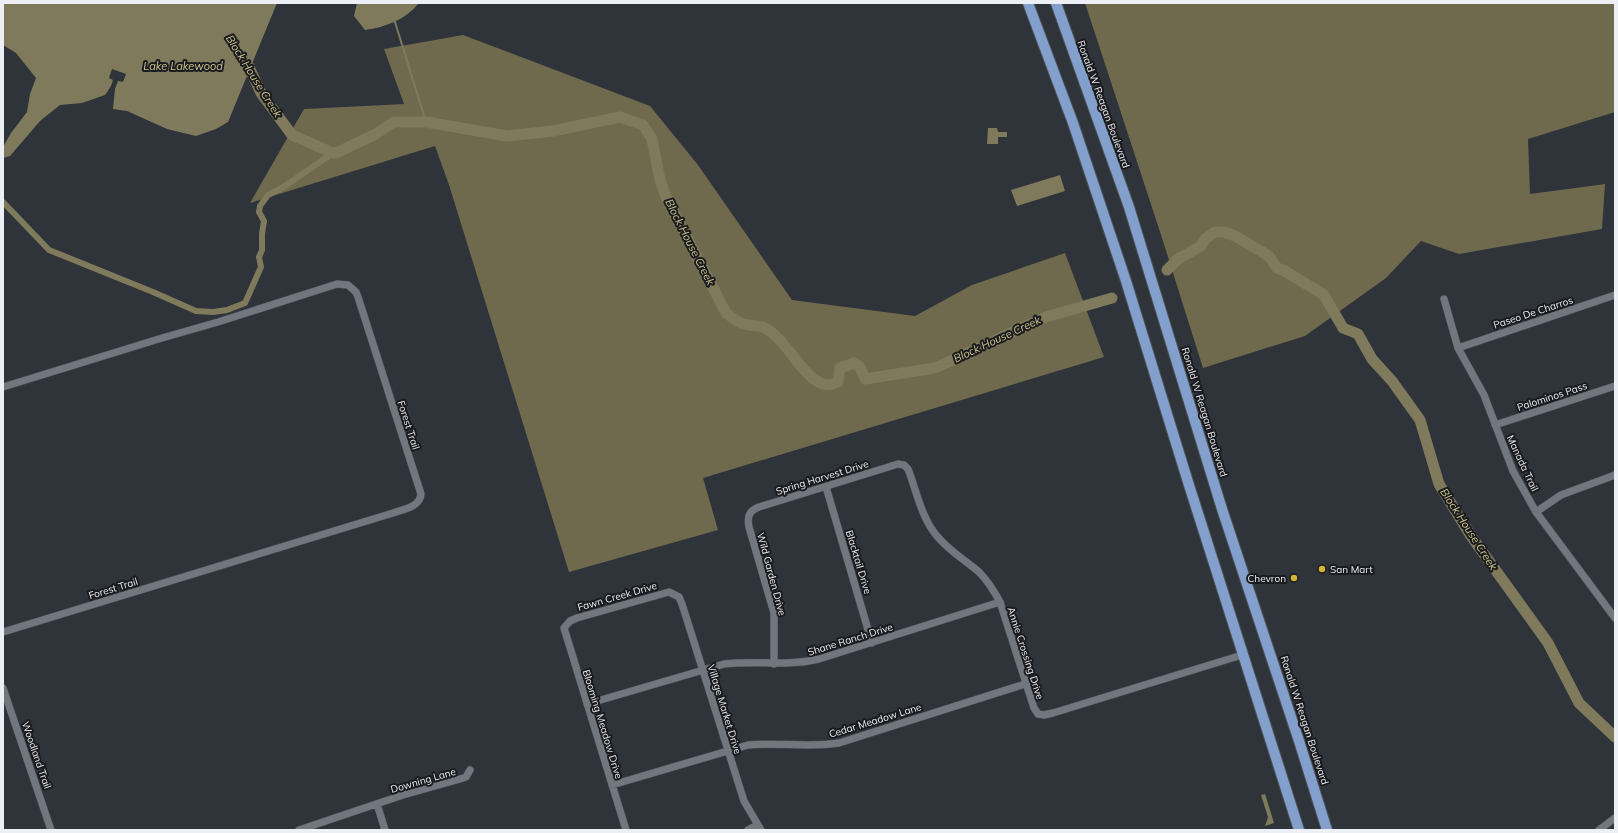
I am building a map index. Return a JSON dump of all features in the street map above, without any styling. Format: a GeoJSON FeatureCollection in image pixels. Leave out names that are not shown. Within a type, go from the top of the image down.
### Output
{"type":"FeatureCollection","features":[{"type":"Feature","properties":{"kind":"main road"},"geometry":{"type":"LineString","coordinates":[[1028,3],[1073,123],[1126,281],[1242,654],[1299,830]]}},
{"type":"Feature","properties":{"kind":"main road","name":"Ronald W Reagan Boulevard"},"geometry":{"type":"LineString","coordinates":[[1056,3],[1128,206],[1222,509],[1297,733],[1327,830]]}},
{"type":"Feature","properties":{"kind":"street","name":"Forest Trail"},"geometry":{"type":"LineString","coordinates":[[3,387],[218,322],[310,291],[343,284],[353,288],[358,297],[421,498],[418,503],[394,513],[3,632]]}},
{"type":"Feature","properties":{"kind":"street","name":"Paseo De Charros"},"geometry":{"type":"LineString","coordinates":[[1458,348],[1615,295]]}},
{"type":"Feature","properties":{"kind":"street","name":"Manada Trail"},"geometry":{"type":"LineString","coordinates":[[1444,299],[1458,348],[1484,396],[1513,471],[1536,512],[1615,618]]}},
{"type":"Feature","properties":{"kind":"street","name":"Palominos Pass"},"geometry":{"type":"LineString","coordinates":[[1495,425],[1615,386]]}},
{"type":"Feature","properties":{"kind":"street","name":"Spring Harvest Drive"},"geometry":{"type":"LineString","coordinates":[[749,513],[753,509],[826,487],[891,465],[904,465]]}},
{"type":"Feature","properties":{"kind":"street","name":"Annie Crossing Drive"},"geometry":{"type":"LineString","coordinates":[[904,465],[908,469],[927,523],[947,547],[979,572],[987,581],[1000,602],[1025,684],[1034,708],[1038,714],[1044,715],[1242,654]]}},
{"type":"Feature","properties":{"kind":"street"},"geometry":{"type":"LineString","coordinates":[[1536,512],[1561,495],[1615,475]]}},
{"type":"Feature","properties":{"kind":"street","name":"Blacktail Drive"},"geometry":{"type":"LineString","coordinates":[[826,487],[872,643]]}},
{"type":"Feature","properties":{"kind":"street","name":"Wild Garden Drive"},"geometry":{"type":"LineString","coordinates":[[749,513],[749,527],[774,614],[774,664]]}},
{"type":"Feature","properties":{"kind":"street","name":"Fawn Creek Drive"},"geometry":{"type":"LineString","coordinates":[[566,625],[577,618],[662,593],[669,592],[675,594]]}},
{"type":"Feature","properties":{"kind":"street","name":"Village Market Drive"},"geometry":{"type":"LineString","coordinates":[[675,594],[679,597],[682,604],[744,801],[759,827]]}},
{"type":"Feature","properties":{"kind":"street","name":"Shane Ranch Drive"},"geometry":{"type":"LineString","coordinates":[[587,704],[735,662],[774,664],[804,663],[1000,602]]}},
{"type":"Feature","properties":{"kind":"street","name":"Blooming Meadow Drive"},"geometry":{"type":"LineString","coordinates":[[566,625],[564,628],[565,634],[626,830]]}},
{"type":"Feature","properties":{"kind":"street","name":"Cedar Meadow Lane"},"geometry":{"type":"LineString","coordinates":[[612,785],[748,746],[764,744],[827,745],[839,743],[1025,684]]}},
{"type":"Feature","properties":{"kind":"street","name":"Woodland Trail"},"geometry":{"type":"LineString","coordinates":[[3,688],[51,830]]}},
{"type":"Feature","properties":{"kind":"street","name":"Downing Lane"},"geometry":{"type":"LineString","coordinates":[[299,830],[466,777],[470,770]]}},
{"type":"Feature","properties":{"kind":"street"},"geometry":{"type":"LineString","coordinates":[[377,804],[385,830]]}},
{"type":"Feature","properties":{"kind":"street"},"geometry":{"type":"LineString","coordinates":[[1599,830],[1615,818]]}},
{"type":"Feature","properties":{"kind":"street"},"geometry":{"type":"LineString","coordinates":[[748,830],[759,827]]}},
{"type":"Feature","properties":{"kind":"shaded area"},"geometry":{"type":"Polygon","coordinates":[[[1085,3],[1615,3],[1615,112],[1528,139],[1530,194],[1605,184],[1602,229],[1459,254],[1421,241],[1386,278],[1305,336],[1203,368],[1085,3]]]}},
{"type":"Feature","properties":{"kind":"shaded area"},"geometry":{"type":"Polygon","coordinates":[[[463,35],[650,106],[698,165],[792,300],[915,316],[972,285],[1065,253],[1104,357],[703,478],[718,530],[569,572],[449,185],[435,146],[250,203],[304,109],[404,104],[384,49],[463,35]]]}},
{"type":"Feature","properties":{"kind":"water","name":"Lake Lakewood"},"geometry":{"type":"Polygon","coordinates":[[[3,3],[277,3],[228,122],[216,129],[196,136],[167,129],[127,111],[113,109],[116,79],[105,95],[82,103],[60,105],[40,121],[10,156],[3,158],[3,147],[11,133],[27,112],[30,94],[36,78],[16,53],[3,45],[3,3]]]}},
{"type":"Feature","properties":{"kind":"water"},"geometry":{"type":"Polygon","coordinates":[[[357,3],[419,3],[408,14],[395,22],[365,30],[354,16],[357,3]]]}},
{"type":"Feature","properties":{"kind":"water"},"geometry":{"type":"Polygon","coordinates":[[[988,128],[997,128],[998,132],[1007,132],[1007,137],[998,137],[998,144],[987,144],[988,128]]]}},
{"type":"Feature","properties":{"kind":"water"},"geometry":{"type":"Polygon","coordinates":[[[1060,175],[1065,191],[1017,206],[1011,190],[1060,175]]]}},
{"type":"Feature","properties":{"kind":"water"},"geometry":{"type":"Polygon","coordinates":[[[1265,794],[1274,823],[1265,826],[1268,817],[1261,795],[1265,794]]]}},
{"type":"Feature","properties":{"kind":"pier"},"geometry":{"type":"Polygon","coordinates":[[[112,69],[126,74],[123,82],[118,81],[112,96],[113,86],[108,95],[113,80],[109,78],[112,69]]]}},
{"type":"Feature","properties":{"kind":"waterway"},"geometry":{"type":"LineString","coordinates":[[395,22],[426,122]]}},
{"type":"Feature","properties":{"kind":"waterway","name":"Block House Creek"},"geometry":{"type":"LineString","coordinates":[[243,57],[261,93],[292,135],[333,153],[374,135],[394,122],[426,122],[507,136],[553,131],[620,117],[643,125],[652,139],[660,180],[666,197],[726,313],[737,321],[763,327],[771,332],[787,348],[808,374],[815,380],[825,385],[838,382],[840,368],[854,363],[860,367],[865,379],[935,368],[1046,317],[1112,298]]}},
{"type":"Feature","properties":{"kind":"waterway"},"geometry":{"type":"LineString","coordinates":[[3,202],[49,250],[196,311],[213,312],[227,310],[245,303],[261,267],[259,257],[262,250],[264,221],[259,212],[260,206],[268,195],[282,188],[333,153]]}},
{"type":"Feature","properties":{"kind":"waterway","name":"Block House Creek"},"geometry":{"type":"LineString","coordinates":[[1167,270],[1178,259],[1201,246],[1205,239],[1215,232],[1224,232],[1235,236],[1269,256],[1277,268],[1285,271],[1324,295],[1343,328],[1358,334],[1372,359],[1392,381],[1420,420],[1439,484],[1471,536],[1548,643],[1579,703],[1615,737]]}},
{"type":"Feature","properties":{"kind":"place","name":"San Mart"},"geometry":{"type":"Point","coordinates":[1322,569]}},
{"type":"Feature","properties":{"kind":"place","name":"Chevron"},"geometry":{"type":"Point","coordinates":[1294,578]}}]}
